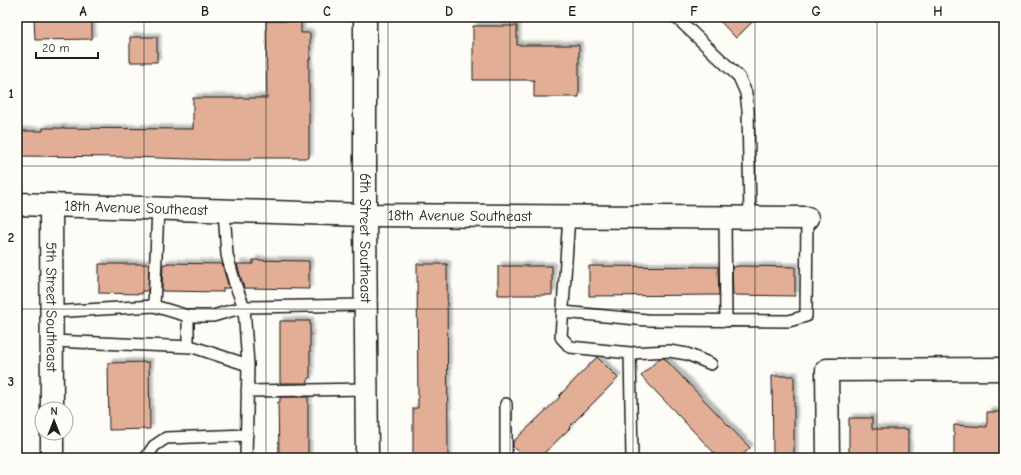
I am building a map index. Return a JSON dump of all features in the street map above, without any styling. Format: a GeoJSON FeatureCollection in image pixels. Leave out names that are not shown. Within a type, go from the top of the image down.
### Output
{"type":"FeatureCollection","features":[{"type":"Feature","properties":{"kind":"street","name":"6th Street Southeast"},"geometry":{"type":"LineString","coordinates":[[365,17],[367,458]]}},
{"type":"Feature","properties":{"kind":"street","name":"18th Avenue Southeast"},"geometry":{"type":"LineString","coordinates":[[17,204],[365,215],[808,218]]}},
{"type":"Feature","properties":{"kind":"street","name":"5th Street Southeast"},"geometry":{"type":"LineString","coordinates":[[51,204],[52,401]]}},
{"type":"Feature","properties":{"kind":"street"},"geometry":{"type":"LineString","coordinates":[[828,458],[827,370],[1004,369]]}},
{"type":"Feature","properties":{"kind":"street"},"geometry":{"type":"LineString","coordinates":[[52,441],[52,458]]}},
{"type":"Feature","properties":{"kind":"lane"},"geometry":{"type":"LineString","coordinates":[[676,17],[739,77],[746,93],[748,110],[750,217]]}},
{"type":"Feature","properties":{"kind":"lane"},"geometry":{"type":"LineString","coordinates":[[154,306],[158,208]]}},
{"type":"Feature","properties":{"kind":"lane"},"geometry":{"type":"LineString","coordinates":[[224,210],[227,255],[244,307],[248,365],[246,458]]}},
{"type":"Feature","properties":{"kind":"lane"},"geometry":{"type":"LineString","coordinates":[[568,216],[561,337],[570,347],[630,353],[669,351],[687,354],[711,364]]}},
{"type":"Feature","properties":{"kind":"lane"},"geometry":{"type":"LineString","coordinates":[[725,217],[726,321]]}},
{"type":"Feature","properties":{"kind":"lane"},"geometry":{"type":"LineString","coordinates":[[563,312],[647,320],[789,321],[806,316],[808,218]]}},
{"type":"Feature","properties":{"kind":"lane"},"geometry":{"type":"LineString","coordinates":[[51,312],[154,306],[188,316],[212,316],[244,307],[366,305]]}},
{"type":"Feature","properties":{"kind":"lane"},"geometry":{"type":"LineString","coordinates":[[188,316],[188,346]]}},
{"type":"Feature","properties":{"kind":"lane"},"geometry":{"type":"LineString","coordinates":[[52,341],[193,346],[248,365]]}},
{"type":"Feature","properties":{"kind":"lane"},"geometry":{"type":"LineString","coordinates":[[630,353],[632,458]]}},
{"type":"Feature","properties":{"kind":"lane"},"geometry":{"type":"LineString","coordinates":[[248,391],[366,389]]}},
{"type":"Feature","properties":{"kind":"lane"},"geometry":{"type":"LineString","coordinates":[[506,404],[506,458]]}},
{"type":"Feature","properties":{"kind":"lane"},"geometry":{"type":"LineString","coordinates":[[146,458],[154,446],[166,438],[247,436]]}},
{"type":"Feature","properties":{"kind":"building"},"geometry":{"type":"Polygon","coordinates":[[[34,17],[92,17],[92,39],[35,40],[34,17]]]}},
{"type":"Feature","properties":{"kind":"building"},"geometry":{"type":"Polygon","coordinates":[[[716,17],[757,17],[736,38],[716,17]]]}},
{"type":"Feature","properties":{"kind":"building"},"geometry":{"type":"Polygon","coordinates":[[[266,21],[301,21],[301,33],[310,33],[309,158],[250,158],[250,160],[222,160],[17,156],[17,131],[43,131],[43,128],[193,129],[193,98],[267,98],[266,21]]]}},
{"type":"Feature","properties":{"kind":"building"},"geometry":{"type":"Polygon","coordinates":[[[473,26],[517,26],[517,45],[579,45],[579,97],[534,97],[534,80],[473,80],[473,26]]]}},
{"type":"Feature","properties":{"kind":"building"},"geometry":{"type":"Polygon","coordinates":[[[130,37],[157,37],[157,62],[130,62],[130,37]]]}},
{"type":"Feature","properties":{"kind":"building"},"geometry":{"type":"Polygon","coordinates":[[[253,260],[309,261],[309,289],[244,288],[237,264],[253,264],[253,260]]]}},
{"type":"Feature","properties":{"kind":"building"},"geometry":{"type":"Polygon","coordinates":[[[99,264],[149,264],[148,291],[142,291],[142,294],[99,293],[99,264]]]}},
{"type":"Feature","properties":{"kind":"building"},"geometry":{"type":"Polygon","coordinates":[[[163,264],[222,264],[229,288],[223,288],[223,292],[162,291],[163,264]]]}},
{"type":"Feature","properties":{"kind":"building"},"geometry":{"type":"Polygon","coordinates":[[[417,264],[447,264],[448,458],[413,458],[413,408],[418,408],[417,264]]]}},
{"type":"Feature","properties":{"kind":"building"},"geometry":{"type":"Polygon","coordinates":[[[498,266],[552,266],[552,295],[498,295],[498,266]]]}},
{"type":"Feature","properties":{"kind":"building"},"geometry":{"type":"Polygon","coordinates":[[[589,266],[718,267],[719,295],[589,296],[589,266]]]}},
{"type":"Feature","properties":{"kind":"building"},"geometry":{"type":"Polygon","coordinates":[[[732,267],[795,267],[795,296],[733,295],[732,267]]]}},
{"type":"Feature","properties":{"kind":"building"},"geometry":{"type":"Polygon","coordinates":[[[280,321],[310,321],[310,378],[308,378],[308,383],[280,383],[280,321]]]}},
{"type":"Feature","properties":{"kind":"building"},"geometry":{"type":"Polygon","coordinates":[[[597,357],[618,378],[539,458],[524,458],[513,447],[513,442],[560,397],[559,396],[597,357]]]}},
{"type":"Feature","properties":{"kind":"building"},"geometry":{"type":"Polygon","coordinates":[[[660,358],[664,358],[750,448],[739,458],[719,458],[641,376],[660,358]]]}},
{"type":"Feature","properties":{"kind":"building"},"geometry":{"type":"Polygon","coordinates":[[[149,362],[150,429],[109,430],[108,363],[149,362]]]}},
{"type":"Feature","properties":{"kind":"building"},"geometry":{"type":"Polygon","coordinates":[[[772,376],[794,376],[794,458],[773,458],[772,376]]]}},
{"type":"Feature","properties":{"kind":"building"},"geometry":{"type":"Polygon","coordinates":[[[280,397],[308,397],[308,458],[279,458],[278,402],[280,402],[280,397]]]}},
{"type":"Feature","properties":{"kind":"building"},"geometry":{"type":"Polygon","coordinates":[[[987,412],[1004,412],[1004,458],[954,458],[954,425],[987,427],[987,412]]]}},
{"type":"Feature","properties":{"kind":"building"},"geometry":{"type":"Polygon","coordinates":[[[849,418],[872,418],[872,429],[908,429],[908,458],[849,458],[849,418]]]}}]}
